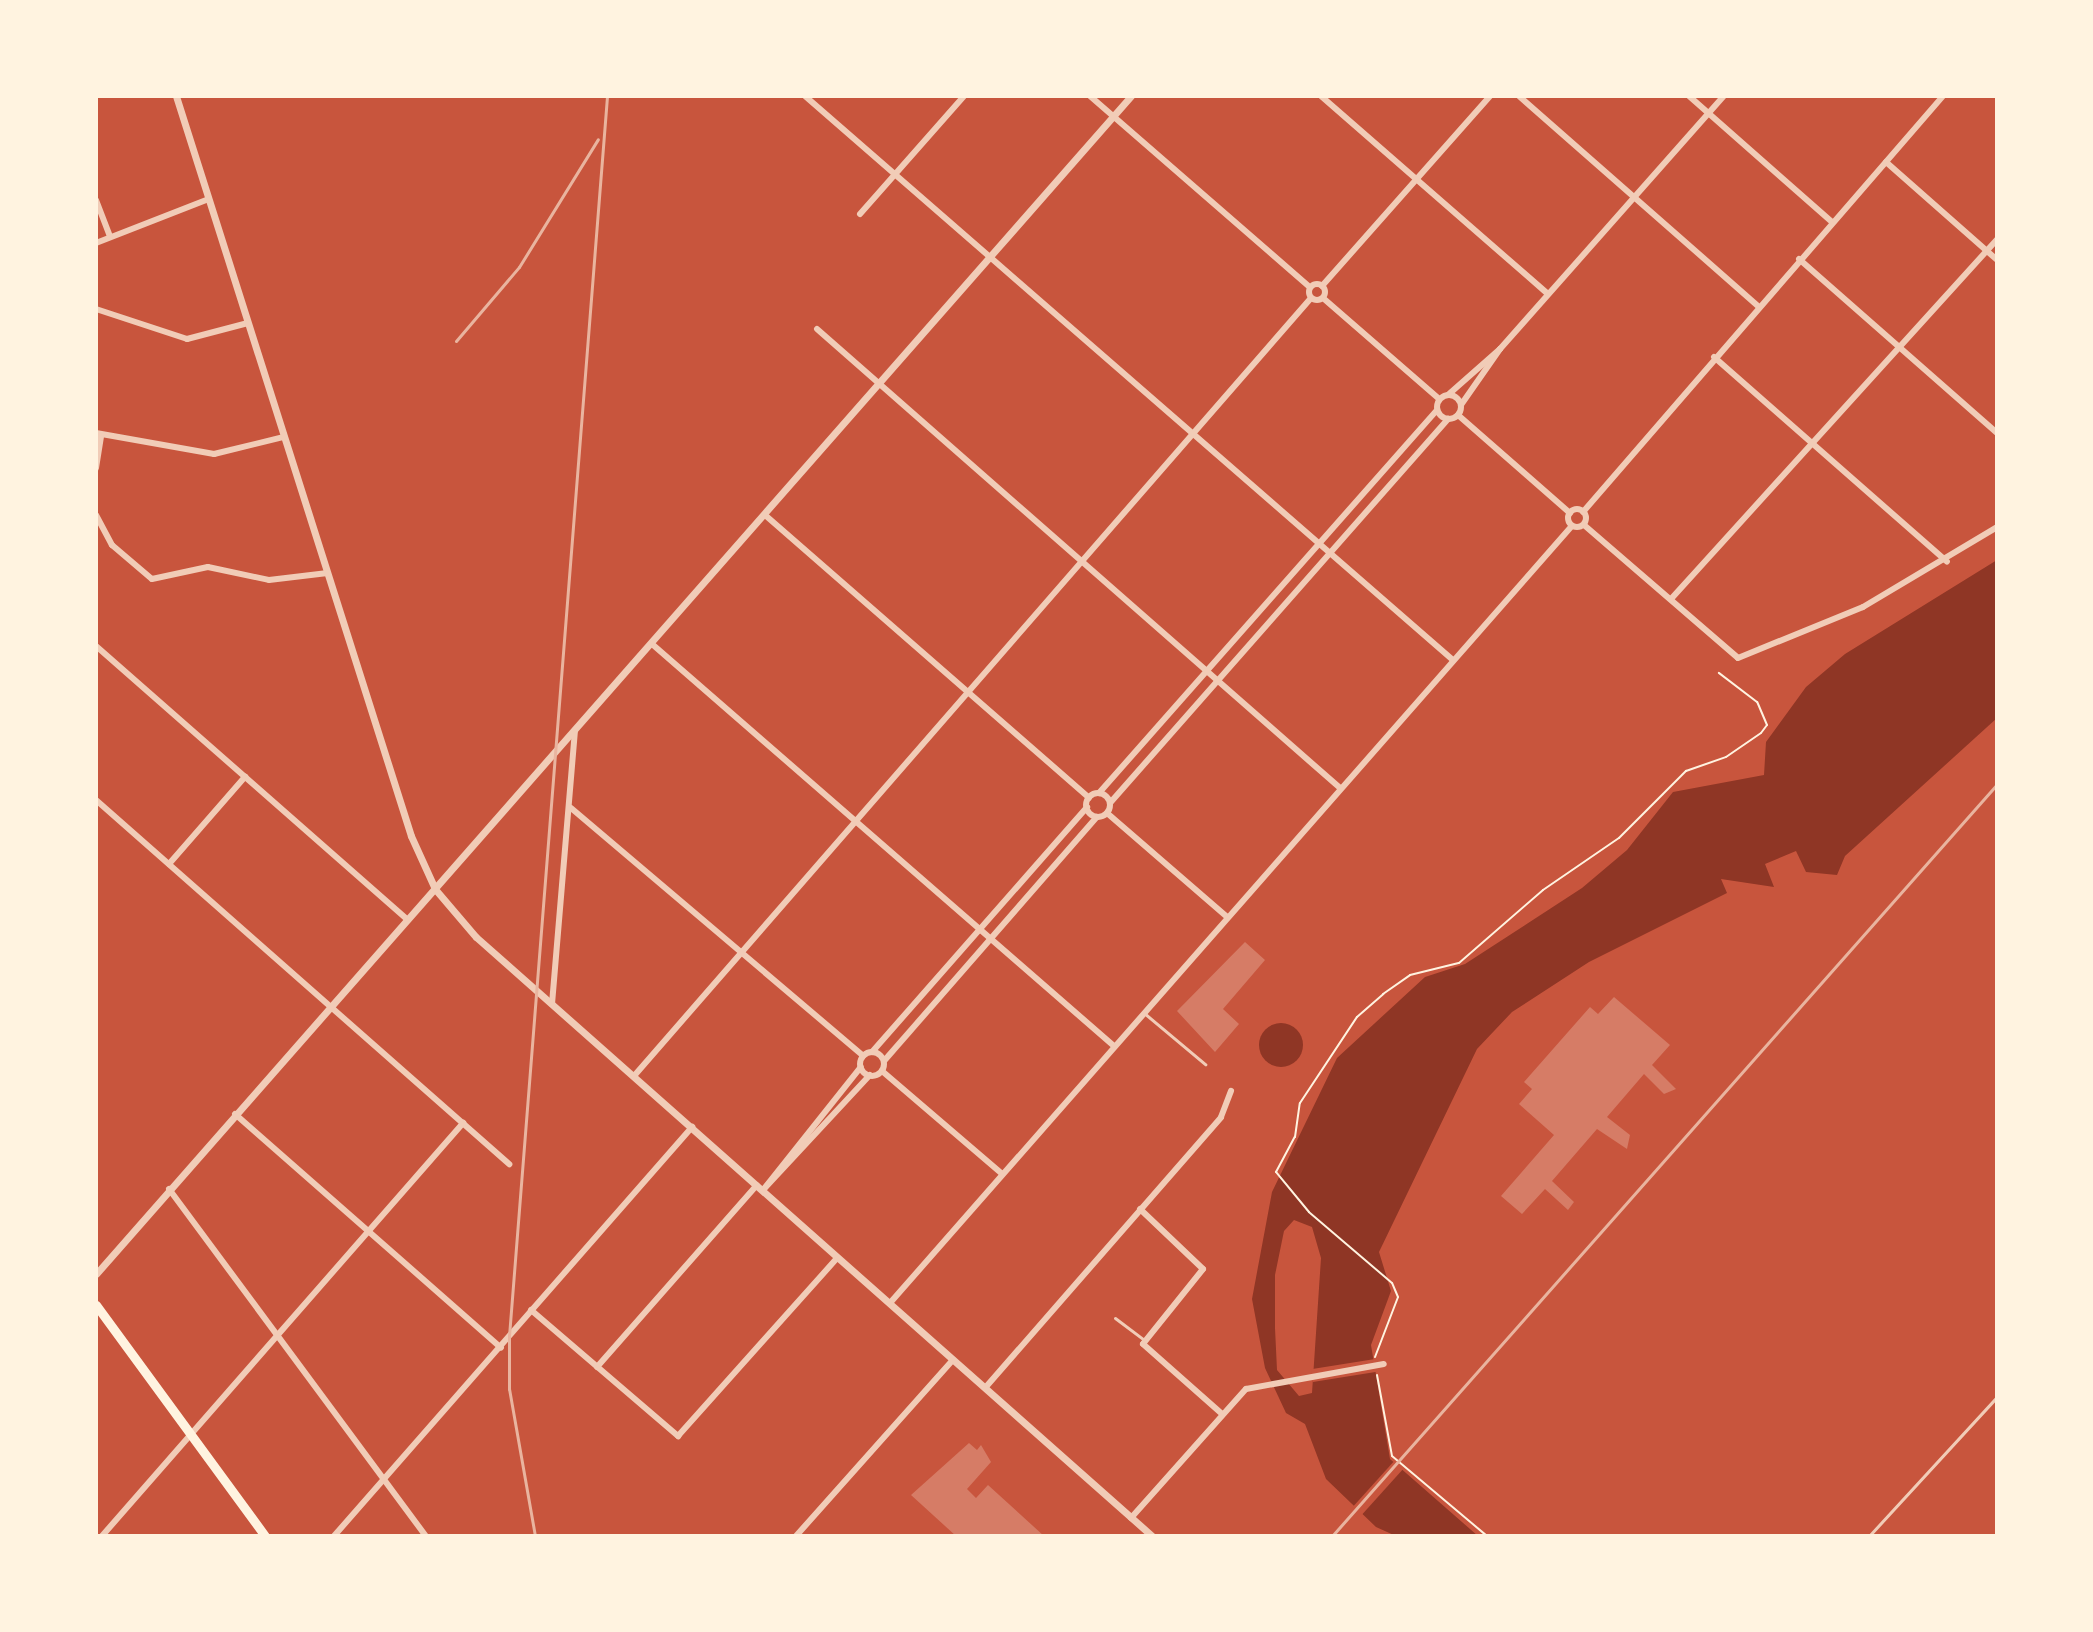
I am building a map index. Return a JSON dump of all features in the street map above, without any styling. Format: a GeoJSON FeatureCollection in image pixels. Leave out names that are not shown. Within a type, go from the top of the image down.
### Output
{"type":"FeatureCollection","features":[{"type":"Feature","properties":{"kind":"main road"},"geometry":{"type":"LineString","coordinates":[[96,1305],[265,1536]]}},
{"type":"Feature","properties":{"kind":"street"},"geometry":{"type":"LineString","coordinates":[[176,96],[414,846],[435,889],[552,1004],[1152,1536]]}},
{"type":"Feature","properties":{"kind":"street"},"geometry":{"type":"LineString","coordinates":[[860,214],[964,96]]}},
{"type":"Feature","properties":{"kind":"street"},"geometry":{"type":"LineString","coordinates":[[634,1076],[741,949],[1311,298],[1310,287],[1090,96]]}},
{"type":"Feature","properties":{"kind":"street"},"geometry":{"type":"LineString","coordinates":[[96,1274],[1131,96]]}},
{"type":"Feature","properties":{"kind":"street"},"geometry":{"type":"LineString","coordinates":[[1321,96],[1548,294]]}},
{"type":"Feature","properties":{"kind":"street"},"geometry":{"type":"LineString","coordinates":[[1310,287],[1322,286],[1490,96]]}},
{"type":"Feature","properties":{"kind":"street"},"geometry":{"type":"LineString","coordinates":[[1519,96],[1758,306]]}},
{"type":"Feature","properties":{"kind":"street"},"geometry":{"type":"LineString","coordinates":[[1689,96],[1832,222]]}},
{"type":"Feature","properties":{"kind":"street"},"geometry":{"type":"LineString","coordinates":[[1458,415],[1461,405],[1500,349],[1724,96]]}},
{"type":"Feature","properties":{"kind":"street"},"geometry":{"type":"LineString","coordinates":[[1584,525],[1583,512],[1758,306],[1943,96]]}},
{"type":"Feature","properties":{"kind":"street"},"geometry":{"type":"LineString","coordinates":[[807,97],[1453,660]]}},
{"type":"Feature","properties":{"kind":"street"},"geometry":{"type":"LineString","coordinates":[[1886,162],[1997,260]]}},
{"type":"Feature","properties":{"kind":"street"},"geometry":{"type":"LineString","coordinates":[[96,243],[209,199]]}},
{"type":"Feature","properties":{"kind":"street"},"geometry":{"type":"LineString","coordinates":[[96,200],[110,236]]}},
{"type":"Feature","properties":{"kind":"street"},"geometry":{"type":"LineString","coordinates":[[1671,599],[1997,239]]}},
{"type":"Feature","properties":{"kind":"street"},"geometry":{"type":"LineString","coordinates":[[1799,259],[1997,433]]}},
{"type":"Feature","properties":{"kind":"street"},"geometry":{"type":"LineString","coordinates":[[1322,286],[1323,298]]}},
{"type":"Feature","properties":{"kind":"street"},"geometry":{"type":"LineString","coordinates":[[1311,298],[1323,298],[1439,399]]}},
{"type":"Feature","properties":{"kind":"street"},"geometry":{"type":"LineString","coordinates":[[96,309],[187,339],[248,323]]}},
{"type":"Feature","properties":{"kind":"street"},"geometry":{"type":"LineString","coordinates":[[817,329],[877,387],[1340,788]]}},
{"type":"Feature","properties":{"kind":"street"},"geometry":{"type":"LineString","coordinates":[[1439,399],[1449,394],[1500,349]]}},
{"type":"Feature","properties":{"kind":"street"},"geometry":{"type":"LineString","coordinates":[[1714,357],[1947,562]]}},
{"type":"Feature","properties":{"kind":"street"},"geometry":{"type":"LineString","coordinates":[[1449,394],[1461,405]]}},
{"type":"Feature","properties":{"kind":"street"},"geometry":{"type":"LineString","coordinates":[[1089,798],[1099,793],[1437,410],[1439,399]]}},
{"type":"Feature","properties":{"kind":"street"},"geometry":{"type":"LineString","coordinates":[[1437,410],[1448,419]]}},
{"type":"Feature","properties":{"kind":"street"},"geometry":{"type":"LineString","coordinates":[[1107,813],[1110,803],[1448,419],[1458,415]]}},
{"type":"Feature","properties":{"kind":"street"},"geometry":{"type":"LineString","coordinates":[[1458,415],[1570,513],[1572,526]]}},
{"type":"Feature","properties":{"kind":"street"},"geometry":{"type":"LineString","coordinates":[[96,468],[99,434],[214,454],[284,437]]}},
{"type":"Feature","properties":{"kind":"street"},"geometry":{"type":"LineString","coordinates":[[1570,513],[1583,512]]}},
{"type":"Feature","properties":{"kind":"street"},"geometry":{"type":"LineString","coordinates":[[96,515],[116,549],[152,579],[208,567],[269,580],[328,573]]}},
{"type":"Feature","properties":{"kind":"street"},"geometry":{"type":"LineString","coordinates":[[765,515],[1089,798]]}},
{"type":"Feature","properties":{"kind":"street"},"geometry":{"type":"LineString","coordinates":[[890,1303],[1572,526],[1584,525],[1738,658],[1947,562],[1997,527]]}},
{"type":"Feature","properties":{"kind":"street"},"geometry":{"type":"LineString","coordinates":[[652,644],[1114,1046]]}},
{"type":"Feature","properties":{"kind":"street"},"geometry":{"type":"LineString","coordinates":[[96,646],[407,919]]}},
{"type":"Feature","properties":{"kind":"street"},"geometry":{"type":"LineString","coordinates":[[552,1004],[571,808],[575,731]]}},
{"type":"Feature","properties":{"kind":"street"},"geometry":{"type":"LineString","coordinates":[[169,864],[245,777]]}},
{"type":"Feature","properties":{"kind":"street"},"geometry":{"type":"LineString","coordinates":[[1099,793],[1110,803]]}},
{"type":"Feature","properties":{"kind":"street"},"geometry":{"type":"LineString","coordinates":[[863,1056],[872,1052],[1087,807],[1089,798]]}},
{"type":"Feature","properties":{"kind":"street"},"geometry":{"type":"LineString","coordinates":[[96,800],[509,1164]]}},
{"type":"Feature","properties":{"kind":"street"},"geometry":{"type":"LineString","coordinates":[[1087,807],[1097,817]]}},
{"type":"Feature","properties":{"kind":"street"},"geometry":{"type":"LineString","coordinates":[[571,808],[741,949],[863,1056]]}},
{"type":"Feature","properties":{"kind":"street"},"geometry":{"type":"LineString","coordinates":[[1107,813],[1227,917]]}},
{"type":"Feature","properties":{"kind":"street"},"geometry":{"type":"LineString","coordinates":[[882,1071],[884,1061],[1097,817],[1107,813]]}},
{"type":"Feature","properties":{"kind":"street"},"geometry":{"type":"LineString","coordinates":[[872,1052],[884,1061]]}},
{"type":"Feature","properties":{"kind":"street"},"geometry":{"type":"LineString","coordinates":[[597,1367],[760,1187],[861,1067],[863,1056]]}},
{"type":"Feature","properties":{"kind":"street"},"geometry":{"type":"LineString","coordinates":[[861,1067],[870,1075]]}},
{"type":"Feature","properties":{"kind":"street"},"geometry":{"type":"LineString","coordinates":[[882,1071],[1002,1174]]}},
{"type":"Feature","properties":{"kind":"street"},"geometry":{"type":"LineString","coordinates":[[760,1187],[870,1075],[882,1071]]}},
{"type":"Feature","properties":{"kind":"street"},"geometry":{"type":"LineString","coordinates":[[985,1388],[1221,1117],[1231,1091]]}},
{"type":"Feature","properties":{"kind":"street"},"geometry":{"type":"LineString","coordinates":[[235,1114],[501,1348]]}},
{"type":"Feature","properties":{"kind":"street"},"geometry":{"type":"LineString","coordinates":[[102,1536],[463,1123]]}},
{"type":"Feature","properties":{"kind":"street"},"geometry":{"type":"LineString","coordinates":[[334,1536],[692,1127]]}},
{"type":"Feature","properties":{"kind":"street"},"geometry":{"type":"LineString","coordinates":[[169,1189],[426,1536]]}},
{"type":"Feature","properties":{"kind":"street"},"geometry":{"type":"LineString","coordinates":[[1140,1209],[1203,1269],[1144,1340],[1222,1414]]}},
{"type":"Feature","properties":{"kind":"street"},"geometry":{"type":"LineString","coordinates":[[531,1310],[678,1436],[837,1258]]}},
{"type":"Feature","properties":{"kind":"street"},"geometry":{"type":"LineString","coordinates":[[796,1536],[953,1360]]}},
{"type":"Feature","properties":{"kind":"street"},"geometry":{"type":"LineString","coordinates":[[1131,1518],[1222,1414],[1253,1387],[1384,1364]]}},
{"type":"Feature","properties":{"kind":"lane"},"geometry":{"type":"LineString","coordinates":[[1144,1013],[1205,1064]]}},
{"type":"Feature","properties":{"kind":"lane"},"geometry":{"type":"LineString","coordinates":[[1115,1318],[1144,1340]]}},
{"type":"Feature","properties":{"kind":"lane"},"geometry":{"type":"LineString","coordinates":[[1869,1536],[1997,1397]]}},
{"type":"Feature","properties":{"kind":"path"},"geometry":{"type":"LineString","coordinates":[[1487,1536],[1392,1456],[1375,1350],[1398,1297],[1392,1283],[1309,1212],[1276,1172],[1295,1137],[1300,1103],[1357,1017],[1429,968],[1459,963],[1511,925],[1543,890],[1619,838],[1686,771],[1726,757],[1761,733],[1767,725],[1757,702],[1719,673]]}},
{"type":"Feature","properties":{"kind":"shaded area"},"geometry":{"type":"Polygon","coordinates":[[[1997,560],[1997,718],[1845,856],[1837,875],[1806,872],[1796,851],[1765,864],[1774,887],[1721,879],[1727,893],[1589,962],[1512,1012],[1477,1049],[1379,1252],[1391,1291],[1371,1345],[1390,1459],[1478,1536],[1396,1536],[1376,1527],[1326,1479],[1305,1424],[1286,1413],[1265,1368],[1252,1299],[1272,1192],[1337,1058],[1425,977],[1465,964],[1582,888],[1627,850],[1673,792],[1764,775],[1766,742],[1806,687],[1845,654],[1997,560]],[[1294,1220],[1284,1231],[1275,1275],[1277,1370],[1299,1396],[1312,1393],[1321,1258],[1312,1227],[1294,1220]]]}},
{"type":"Feature","properties":{"kind":"shaded area"},"geometry":{"type":"Polygon","coordinates":[[[1281,1023],[1296,1030],[1303,1045],[1296,1060],[1281,1067],[1266,1060],[1259,1045],[1266,1030],[1281,1023]]]}},
{"type":"Feature","properties":{"kind":"pier"},"geometry":{"type":"Polygon","coordinates":[[[1375,1359],[1377,1372],[1313,1382],[1311,1369],[1375,1359]]]}},
{"type":"Feature","properties":{"kind":"pier"},"geometry":{"type":"Polygon","coordinates":[[[1396,1459],[1405,1467],[1361,1515],[1353,1507],[1396,1459]]]}},
{"type":"Feature","properties":{"kind":"building"},"geometry":{"type":"Polygon","coordinates":[[[1245,942],[1265,960],[1223,1009],[1239,1024],[1215,1052],[1177,1011],[1245,942]]]}},
{"type":"Feature","properties":{"kind":"building"},"geometry":{"type":"Polygon","coordinates":[[[1614,997],[1670,1045],[1652,1065],[1676,1089],[1664,1094],[1644,1074],[1607,1117],[1630,1135],[1627,1149],[1597,1129],[1552,1181],[1574,1202],[1568,1210],[1545,1189],[1522,1214],[1501,1196],[1554,1135],[1519,1104],[1532,1089],[1524,1082],[1590,1007],[1598,1014],[1614,997]]]}},
{"type":"Feature","properties":{"kind":"building"},"geometry":{"type":"Polygon","coordinates":[[[969,1443],[977,1450],[981,1445],[991,1462],[967,1489],[976,1498],[988,1485],[1044,1536],[956,1536],[911,1495],[969,1443]]]}},
{"type":"Feature","properties":{"kind":"railway"},"geometry":{"type":"LineString","coordinates":[[535,1536],[509,1389],[509,1336],[607,96]]}},
{"type":"Feature","properties":{"kind":"railway"},"geometry":{"type":"LineString","coordinates":[[456,341],[519,267],[598,139]]}},
{"type":"Feature","properties":{"kind":"railway"},"geometry":{"type":"LineString","coordinates":[[1332,1536],[1997,784]]}}]}
